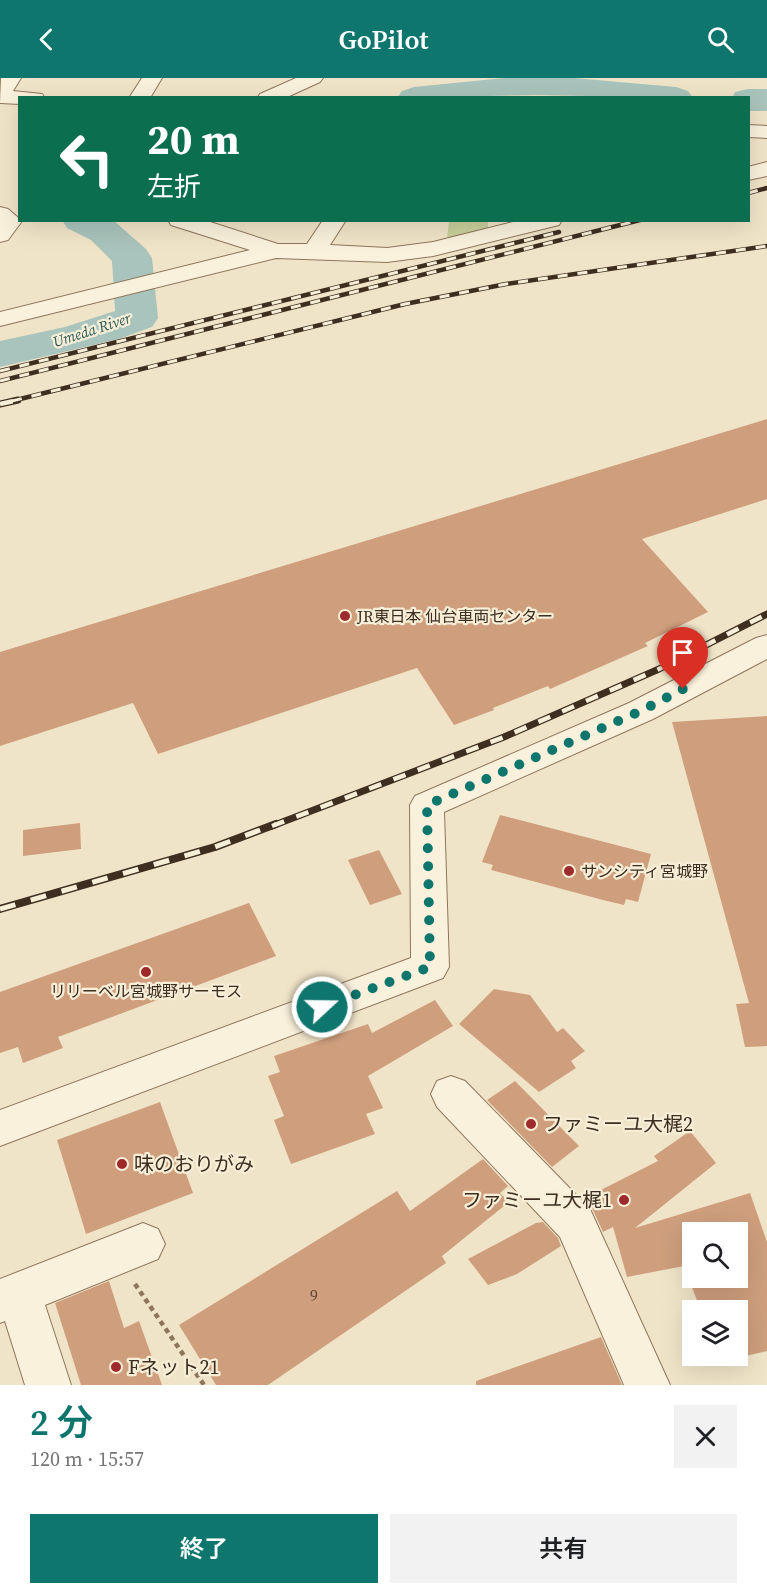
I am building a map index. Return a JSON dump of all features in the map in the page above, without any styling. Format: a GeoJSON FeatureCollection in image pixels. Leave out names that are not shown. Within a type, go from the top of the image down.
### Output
{"type":"FeatureCollection","features":[{"type":"Feature","properties":{"kind":"street"},"geometry":{"type":"LineString","coordinates":[[11,78],[0,97],[18,98]]}},
{"type":"Feature","properties":{"kind":"street"},"geometry":{"type":"LineString","coordinates":[[140,96],[152,78]]}},
{"type":"Feature","properties":{"kind":"street"},"geometry":{"type":"LineString","coordinates":[[272,96],[313,78]]}},
{"type":"Feature","properties":{"kind":"street"},"geometry":{"type":"LineString","coordinates":[[750,131],[767,132]]}},
{"type":"Feature","properties":{"kind":"street"},"geometry":{"type":"LineString","coordinates":[[750,174],[767,170]]}},
{"type":"Feature","properties":{"kind":"street"},"geometry":{"type":"LineString","coordinates":[[0,214],[11,221],[0,235]]}},
{"type":"Feature","properties":{"kind":"street"},"geometry":{"type":"LineString","coordinates":[[185,222],[276,252]]}},
{"type":"Feature","properties":{"kind":"street"},"geometry":{"type":"LineString","coordinates":[[314,251],[334,222]]}},
{"type":"Feature","properties":{"kind":"street"},"geometry":{"type":"LineString","coordinates":[[0,319],[276,252],[314,251],[387,255],[433,249],[519,224],[535,222]]}},
{"type":"Feature","properties":{"kind":"street"},"geometry":{"type":"LineString","coordinates":[[0,306],[36,310]]}},
{"type":"Feature","properties":{"kind":"street"},"geometry":{"type":"LineString","coordinates":[[0,1128],[430,967],[427,805],[641,711],[767,646]]}},
{"type":"Feature","properties":{"kind":"street"},"geometry":{"type":"LineString","coordinates":[[450,1094],[575,1223],[647,1385]]}},
{"type":"Feature","properties":{"kind":"street"},"geometry":{"type":"LineString","coordinates":[[48,1385],[9,1297],[129,1250]]}},
{"type":"Feature","properties":{"kind":"path"},"geometry":{"type":"LineString","coordinates":[[129,1250],[204,1385]]}},
{"type":"Feature","properties":{"kind":"green space"},"geometry":{"type":"Polygon","coordinates":[[[449,222],[488,222],[488,228],[447,238],[449,222]]]}},
{"type":"Feature","properties":{"kind":"building","name":"JR東日本 仙台車両センター"},"geometry":{"type":"Polygon","coordinates":[[[767,419],[767,499],[642,539],[708,612],[645,643],[648,646],[550,689],[548,686],[454,725],[417,668],[158,754],[133,703],[0,746],[0,652],[767,419]]]}},
{"type":"Feature","properties":{"kind":"building"},"geometry":{"type":"Polygon","coordinates":[[[767,716],[767,1046],[745,1047],[736,1004],[749,1003],[672,722],[767,716]]]}},
{"type":"Feature","properties":{"kind":"building","name":"サンシティ宮城野"},"geometry":{"type":"Polygon","coordinates":[[[500,815],[651,854],[638,902],[626,899],[624,905],[491,870],[493,865],[482,862],[500,815]]]}},
{"type":"Feature","properties":{"kind":"building"},"geometry":{"type":"Polygon","coordinates":[[[80,823],[81,849],[23,856],[23,830],[80,823]]]}},
{"type":"Feature","properties":{"kind":"building"},"geometry":{"type":"Polygon","coordinates":[[[379,850],[402,894],[370,905],[348,860],[379,850]]]}},
{"type":"Feature","properties":{"kind":"building","name":"リリーベル宮城野サーモス"},"geometry":{"type":"Polygon","coordinates":[[[249,903],[276,956],[58,1037],[63,1048],[23,1063],[18,1047],[0,1053],[0,992],[249,903]]]}},
{"type":"Feature","properties":{"kind":"building"},"geometry":{"type":"Polygon","coordinates":[[[494,989],[530,995],[557,1032],[563,1028],[585,1051],[571,1061],[576,1068],[539,1092],[459,1024],[494,989]]]}},
{"type":"Feature","properties":{"kind":"building"},"geometry":{"type":"Polygon","coordinates":[[[435,1000],[453,1026],[368,1076],[383,1108],[366,1114],[375,1134],[291,1164],[274,1120],[284,1116],[268,1076],[280,1072],[274,1056],[368,1024],[372,1033],[435,1000]]]}},
{"type":"Feature","properties":{"kind":"building","name":"ファミーユ大梶2"},"geometry":{"type":"Polygon","coordinates":[[[515,1081],[579,1146],[552,1167],[487,1100],[515,1081]]]}},
{"type":"Feature","properties":{"kind":"building"},"geometry":{"type":"Polygon","coordinates":[[[160,1102],[193,1193],[86,1234],[57,1140],[160,1102]]]}},
{"type":"Feature","properties":{"kind":"building"},"geometry":{"type":"Polygon","coordinates":[[[690,1131],[716,1163],[635,1228],[750,1193],[767,1242],[767,1351],[748,1355],[748,1300],[697,1300],[692,1288],[748,1288],[748,1222],[682,1222],[682,1266],[627,1277],[613,1227],[603,1232],[592,1208],[583,1199],[658,1161],[654,1156],[690,1131]]]}},
{"type":"Feature","properties":{"kind":"building"},"geometry":{"type":"Polygon","coordinates":[[[483,1159],[508,1186],[500,1193],[509,1202],[442,1256],[446,1263],[268,1385],[216,1385],[179,1325],[397,1191],[410,1211],[483,1159]]]}},
{"type":"Feature","properties":{"kind":"building"},"geometry":{"type":"Polygon","coordinates":[[[543,1222],[558,1238],[561,1246],[517,1274],[488,1285],[468,1259],[536,1223],[543,1222]]]}},
{"type":"Feature","properties":{"kind":"building"},"geometry":{"type":"Polygon","coordinates":[[[109,1281],[124,1328],[139,1321],[162,1385],[81,1385],[55,1303],[109,1281]]]}},
{"type":"Feature","properties":{"kind":"building"},"geometry":{"type":"Polygon","coordinates":[[[601,1337],[622,1385],[476,1385],[476,1381],[601,1337]]]}},
{"type":"Feature","properties":{"kind":"waterway","name":"Umeda River"},"geometry":{"type":"LineString","coordinates":[[433,96],[537,85],[655,96]]}},
{"type":"Feature","properties":{"kind":"waterway","name":"Umeda River"},"geometry":{"type":"LineString","coordinates":[[750,100],[767,100]]}},
{"type":"Feature","properties":{"kind":"waterway","name":"Umeda River"},"geometry":{"type":"LineString","coordinates":[[0,354],[86,335],[137,318],[132,258],[105,232],[85,222]]}},
{"type":"Feature","properties":{"kind":"railway"},"geometry":{"type":"LineString","coordinates":[[750,192],[767,188]]}},
{"type":"Feature","properties":{"kind":"railway"},"geometry":{"type":"LineString","coordinates":[[0,381],[632,222]]}},
{"type":"Feature","properties":{"kind":"railway"},"geometry":{"type":"LineString","coordinates":[[0,371],[559,232]]}},
{"type":"Feature","properties":{"kind":"railway"},"geometry":{"type":"LineString","coordinates":[[12,401],[405,304],[506,284],[767,246]]}},
{"type":"Feature","properties":{"kind":"railway"},"geometry":{"type":"LineString","coordinates":[[0,404],[18,400]]}},
{"type":"Feature","properties":{"kind":"railway"},"geometry":{"type":"LineString","coordinates":[[272,826],[504,737],[659,669],[767,614]]}},
{"type":"Feature","properties":{"kind":"railway"},"geometry":{"type":"LineString","coordinates":[[0,909],[215,847],[276,824]]}},
{"type":"Feature","properties":{"kind":"place","name":"JR東日本 仙台車両センター"},"geometry":{"type":"Point","coordinates":[345,616]}},
{"type":"Feature","properties":{"kind":"place","name":"サンシティ宮城野"},"geometry":{"type":"Point","coordinates":[569,871]}},
{"type":"Feature","properties":{"kind":"place","name":"リリーベル宮城野サーモス"},"geometry":{"type":"Point","coordinates":[146,972]}},
{"type":"Feature","properties":{"kind":"place","name":"ファミーユ大梶2"},"geometry":{"type":"Point","coordinates":[531,1124]}},
{"type":"Feature","properties":{"kind":"place","name":"味のおりがみ"},"geometry":{"type":"Point","coordinates":[122,1164]}},
{"type":"Feature","properties":{"kind":"place","name":"ファミーユ大梶1"},"geometry":{"type":"Point","coordinates":[624,1200]}},
{"type":"Feature","properties":{"kind":"place","name":"Fネット21"},"geometry":{"type":"Point","coordinates":[116,1367]}},
{"type":"Feature","properties":{"kind":"route"},"geometry":{"type":"LineString","coordinates":[[322,1007],[430,967],[427,805],[641,711],[683,689]]}}]}
